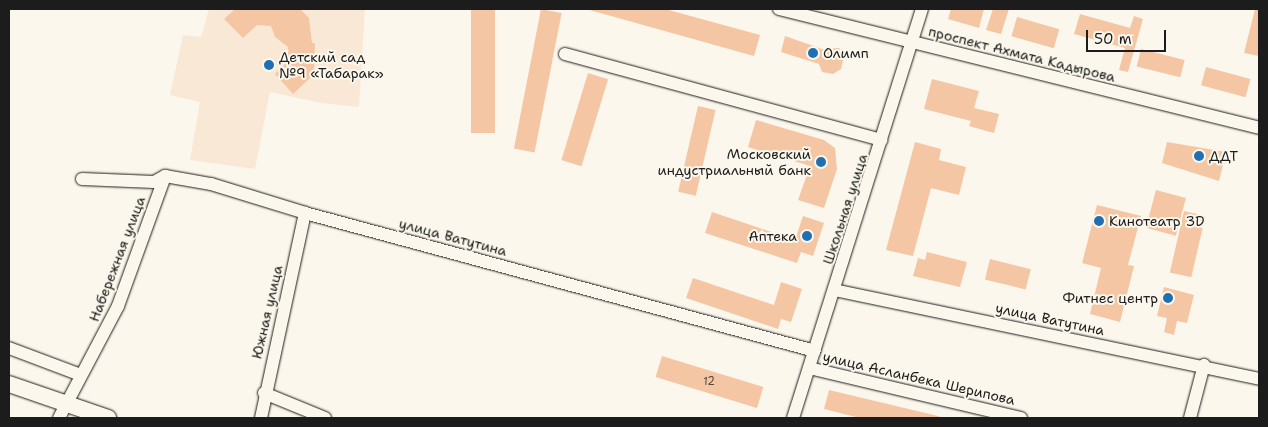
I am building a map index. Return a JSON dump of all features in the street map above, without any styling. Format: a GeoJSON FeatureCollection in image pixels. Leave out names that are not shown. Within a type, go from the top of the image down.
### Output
{"type":"FeatureCollection","features":[{"type":"Feature","properties":{"kind":"main road"},"geometry":{"type":"LineString","coordinates":[[9,384],[62,411],[108,418]]}},
{"type":"Feature","properties":{"kind":"street","name":"проспект Ахмата Кадырова"},"geometry":{"type":"LineString","coordinates":[[779,9],[1259,128]]}},
{"type":"Feature","properties":{"kind":"street","name":"Школьная улица"},"geometry":{"type":"LineString","coordinates":[[793,418],[922,9]]}},
{"type":"Feature","properties":{"kind":"street"},"geometry":{"type":"LineString","coordinates":[[565,54],[882,140]]}},
{"type":"Feature","properties":{"kind":"street","name":"улица Ватутина"},"geometry":{"type":"LineString","coordinates":[[82,179],[154,182],[164,176],[211,184],[305,213],[815,351]]}},
{"type":"Feature","properties":{"kind":"street","name":"Набережная улица"},"geometry":{"type":"LineString","coordinates":[[62,411],[118,306],[164,176]]}},
{"type":"Feature","properties":{"kind":"street","name":"Южная улица"},"geometry":{"type":"LineString","coordinates":[[261,418],[264,393],[305,213]]}},
{"type":"Feature","properties":{"kind":"street","name":"улица Ватутина"},"geometry":{"type":"LineString","coordinates":[[834,290],[1259,379]]}},
{"type":"Feature","properties":{"kind":"street"},"geometry":{"type":"LineString","coordinates":[[9,348],[81,375]]}},
{"type":"Feature","properties":{"kind":"street"},"geometry":{"type":"LineString","coordinates":[[1190,418],[1204,366]]}},
{"type":"Feature","properties":{"kind":"street","name":"улица Асланбека Шерипова"},"geometry":{"type":"LineString","coordinates":[[809,368],[1021,418]]}},
{"type":"Feature","properties":{"kind":"street"},"geometry":{"type":"LineString","coordinates":[[264,393],[325,418]]}},
{"type":"Feature","properties":{"kind":"shaded area","name":"Детский сад №9 «Табарак»"},"geometry":{"type":"Polygon","coordinates":[[[209,9],[365,9],[359,107],[321,103],[270,92],[255,169],[190,160],[200,102],[170,95],[183,35],[201,37],[209,9]]]}},
{"type":"Feature","properties":{"kind":"building"},"geometry":{"type":"Polygon","coordinates":[[[235,9],[300,9],[309,18],[312,43],[315,43],[314,68],[310,78],[293,94],[275,74],[288,61],[288,47],[275,37],[271,26],[257,25],[243,38],[224,19],[235,9]]]}},
{"type":"Feature","properties":{"kind":"building"},"geometry":{"type":"Polygon","coordinates":[[[471,9],[495,9],[495,133],[471,133],[471,9]]]}},
{"type":"Feature","properties":{"kind":"building"},"geometry":{"type":"Polygon","coordinates":[[[541,9],[562,13],[535,152],[514,148],[541,9]]]}},
{"type":"Feature","properties":{"kind":"building"},"geometry":{"type":"Polygon","coordinates":[[[586,9],[665,9],[760,35],[754,56],[586,9]]]}},
{"type":"Feature","properties":{"kind":"building"},"geometry":{"type":"Polygon","coordinates":[[[951,9],[984,9],[979,28],[948,19],[951,9]]]}},
{"type":"Feature","properties":{"kind":"building"},"geometry":{"type":"Polygon","coordinates":[[[993,9],[1009,9],[1001,34],[986,30],[993,9]]]}},
{"type":"Feature","properties":{"kind":"building"},"geometry":{"type":"Polygon","coordinates":[[[1255,9],[1259,9],[1259,56],[1244,53],[1255,9]]]}},
{"type":"Feature","properties":{"kind":"building"},"geometry":{"type":"Polygon","coordinates":[[[1080,14],[1130,28],[1134,16],[1143,19],[1128,72],[1119,70],[1125,48],[1074,34],[1080,14]]]}},
{"type":"Feature","properties":{"kind":"building"},"geometry":{"type":"Polygon","coordinates":[[[1017,17],[1059,29],[1054,48],[1011,36],[1017,17]]]}},
{"type":"Feature","properties":{"kind":"building"},"geometry":{"type":"Polygon","coordinates":[[[785,36],[822,49],[839,48],[844,56],[841,69],[833,74],[822,72],[819,64],[781,52],[785,36]]]}},
{"type":"Feature","properties":{"kind":"building"},"geometry":{"type":"Polygon","coordinates":[[[1141,49],[1185,60],[1180,77],[1137,66],[1141,49]]]}},
{"type":"Feature","properties":{"kind":"building"},"geometry":{"type":"Polygon","coordinates":[[[1206,67],[1250,79],[1246,97],[1201,85],[1206,67]]]}},
{"type":"Feature","properties":{"kind":"building"},"geometry":{"type":"Polygon","coordinates":[[[588,73],[608,79],[581,166],[561,160],[588,73]]]}},
{"type":"Feature","properties":{"kind":"building"},"geometry":{"type":"Polygon","coordinates":[[[932,79],[979,91],[974,108],[999,114],[994,133],[969,126],[971,121],[924,109],[932,79]]]}},
{"type":"Feature","properties":{"kind":"building"},"geometry":{"type":"Polygon","coordinates":[[[698,106],[716,110],[696,196],[678,192],[698,106]]]}},
{"type":"Feature","properties":{"kind":"building"},"geometry":{"type":"Polygon","coordinates":[[[756,120],[824,140],[835,148],[837,169],[824,208],[798,200],[810,166],[748,147],[756,120]]]}},
{"type":"Feature","properties":{"kind":"building"},"geometry":{"type":"Polygon","coordinates":[[[915,142],[941,149],[939,160],[966,167],[959,195],[931,188],[913,256],[886,250],[915,142]]]}},
{"type":"Feature","properties":{"kind":"building"},"geometry":{"type":"Polygon","coordinates":[[[1167,142],[1226,152],[1219,181],[1162,163],[1167,142]]]}},
{"type":"Feature","properties":{"kind":"building"},"geometry":{"type":"Polygon","coordinates":[[[1156,190],[1186,198],[1176,236],[1146,228],[1156,190]]]}},
{"type":"Feature","properties":{"kind":"building"},"geometry":{"type":"Polygon","coordinates":[[[1097,205],[1141,216],[1128,265],[1134,266],[1120,322],[1090,314],[1101,268],[1082,263],[1097,205]]]}},
{"type":"Feature","properties":{"kind":"building"},"geometry":{"type":"Polygon","coordinates":[[[1184,211],[1205,216],[1191,277],[1170,272],[1184,211]]]}},
{"type":"Feature","properties":{"kind":"building"},"geometry":{"type":"Polygon","coordinates":[[[712,212],[795,240],[803,216],[824,223],[813,256],[801,252],[797,263],[705,233],[712,212]]]}},
{"type":"Feature","properties":{"kind":"building"},"geometry":{"type":"Polygon","coordinates":[[[927,252],[967,262],[960,287],[913,276],[918,258],[925,260],[927,252]]]}},
{"type":"Feature","properties":{"kind":"building"},"geometry":{"type":"Polygon","coordinates":[[[990,259],[1031,269],[1026,290],[985,279],[990,259]]]}},
{"type":"Feature","properties":{"kind":"building"},"geometry":{"type":"Polygon","coordinates":[[[693,278],[774,305],[781,282],[802,289],[791,322],[781,319],[778,329],[686,298],[693,278]]]}},
{"type":"Feature","properties":{"kind":"building"},"geometry":{"type":"Polygon","coordinates":[[[1164,287],[1194,295],[1187,323],[1177,321],[1174,335],[1164,332],[1167,318],[1157,316],[1164,287]]]}},
{"type":"Feature","properties":{"kind":"building"},"geometry":{"type":"Polygon","coordinates":[[[662,356],[763,387],[757,408],[656,377],[662,356]]]}},
{"type":"Feature","properties":{"kind":"building"},"geometry":{"type":"Polygon","coordinates":[[[829,390],[943,418],[860,418],[824,409],[829,390]]]}},
{"type":"Feature","properties":{"kind":"place","name":"Олимп"},"geometry":{"type":"Point","coordinates":[813,53]}},
{"type":"Feature","properties":{"kind":"place","name":"Детский сад №9 «Табарак»"},"geometry":{"type":"Point","coordinates":[269,65]}},
{"type":"Feature","properties":{"kind":"place","name":"ДДТ"},"geometry":{"type":"Point","coordinates":[1199,156]}},
{"type":"Feature","properties":{"kind":"place","name":"Московский индустриальный банк"},"geometry":{"type":"Point","coordinates":[821,162]}},
{"type":"Feature","properties":{"kind":"place","name":"Кинотеатр 3D"},"geometry":{"type":"Point","coordinates":[1099,221]}},
{"type":"Feature","properties":{"kind":"place","name":"Аптека"},"geometry":{"type":"Point","coordinates":[807,236]}},
{"type":"Feature","properties":{"kind":"place","name":"Фитнес центр"},"geometry":{"type":"Point","coordinates":[1168,298]}}]}
